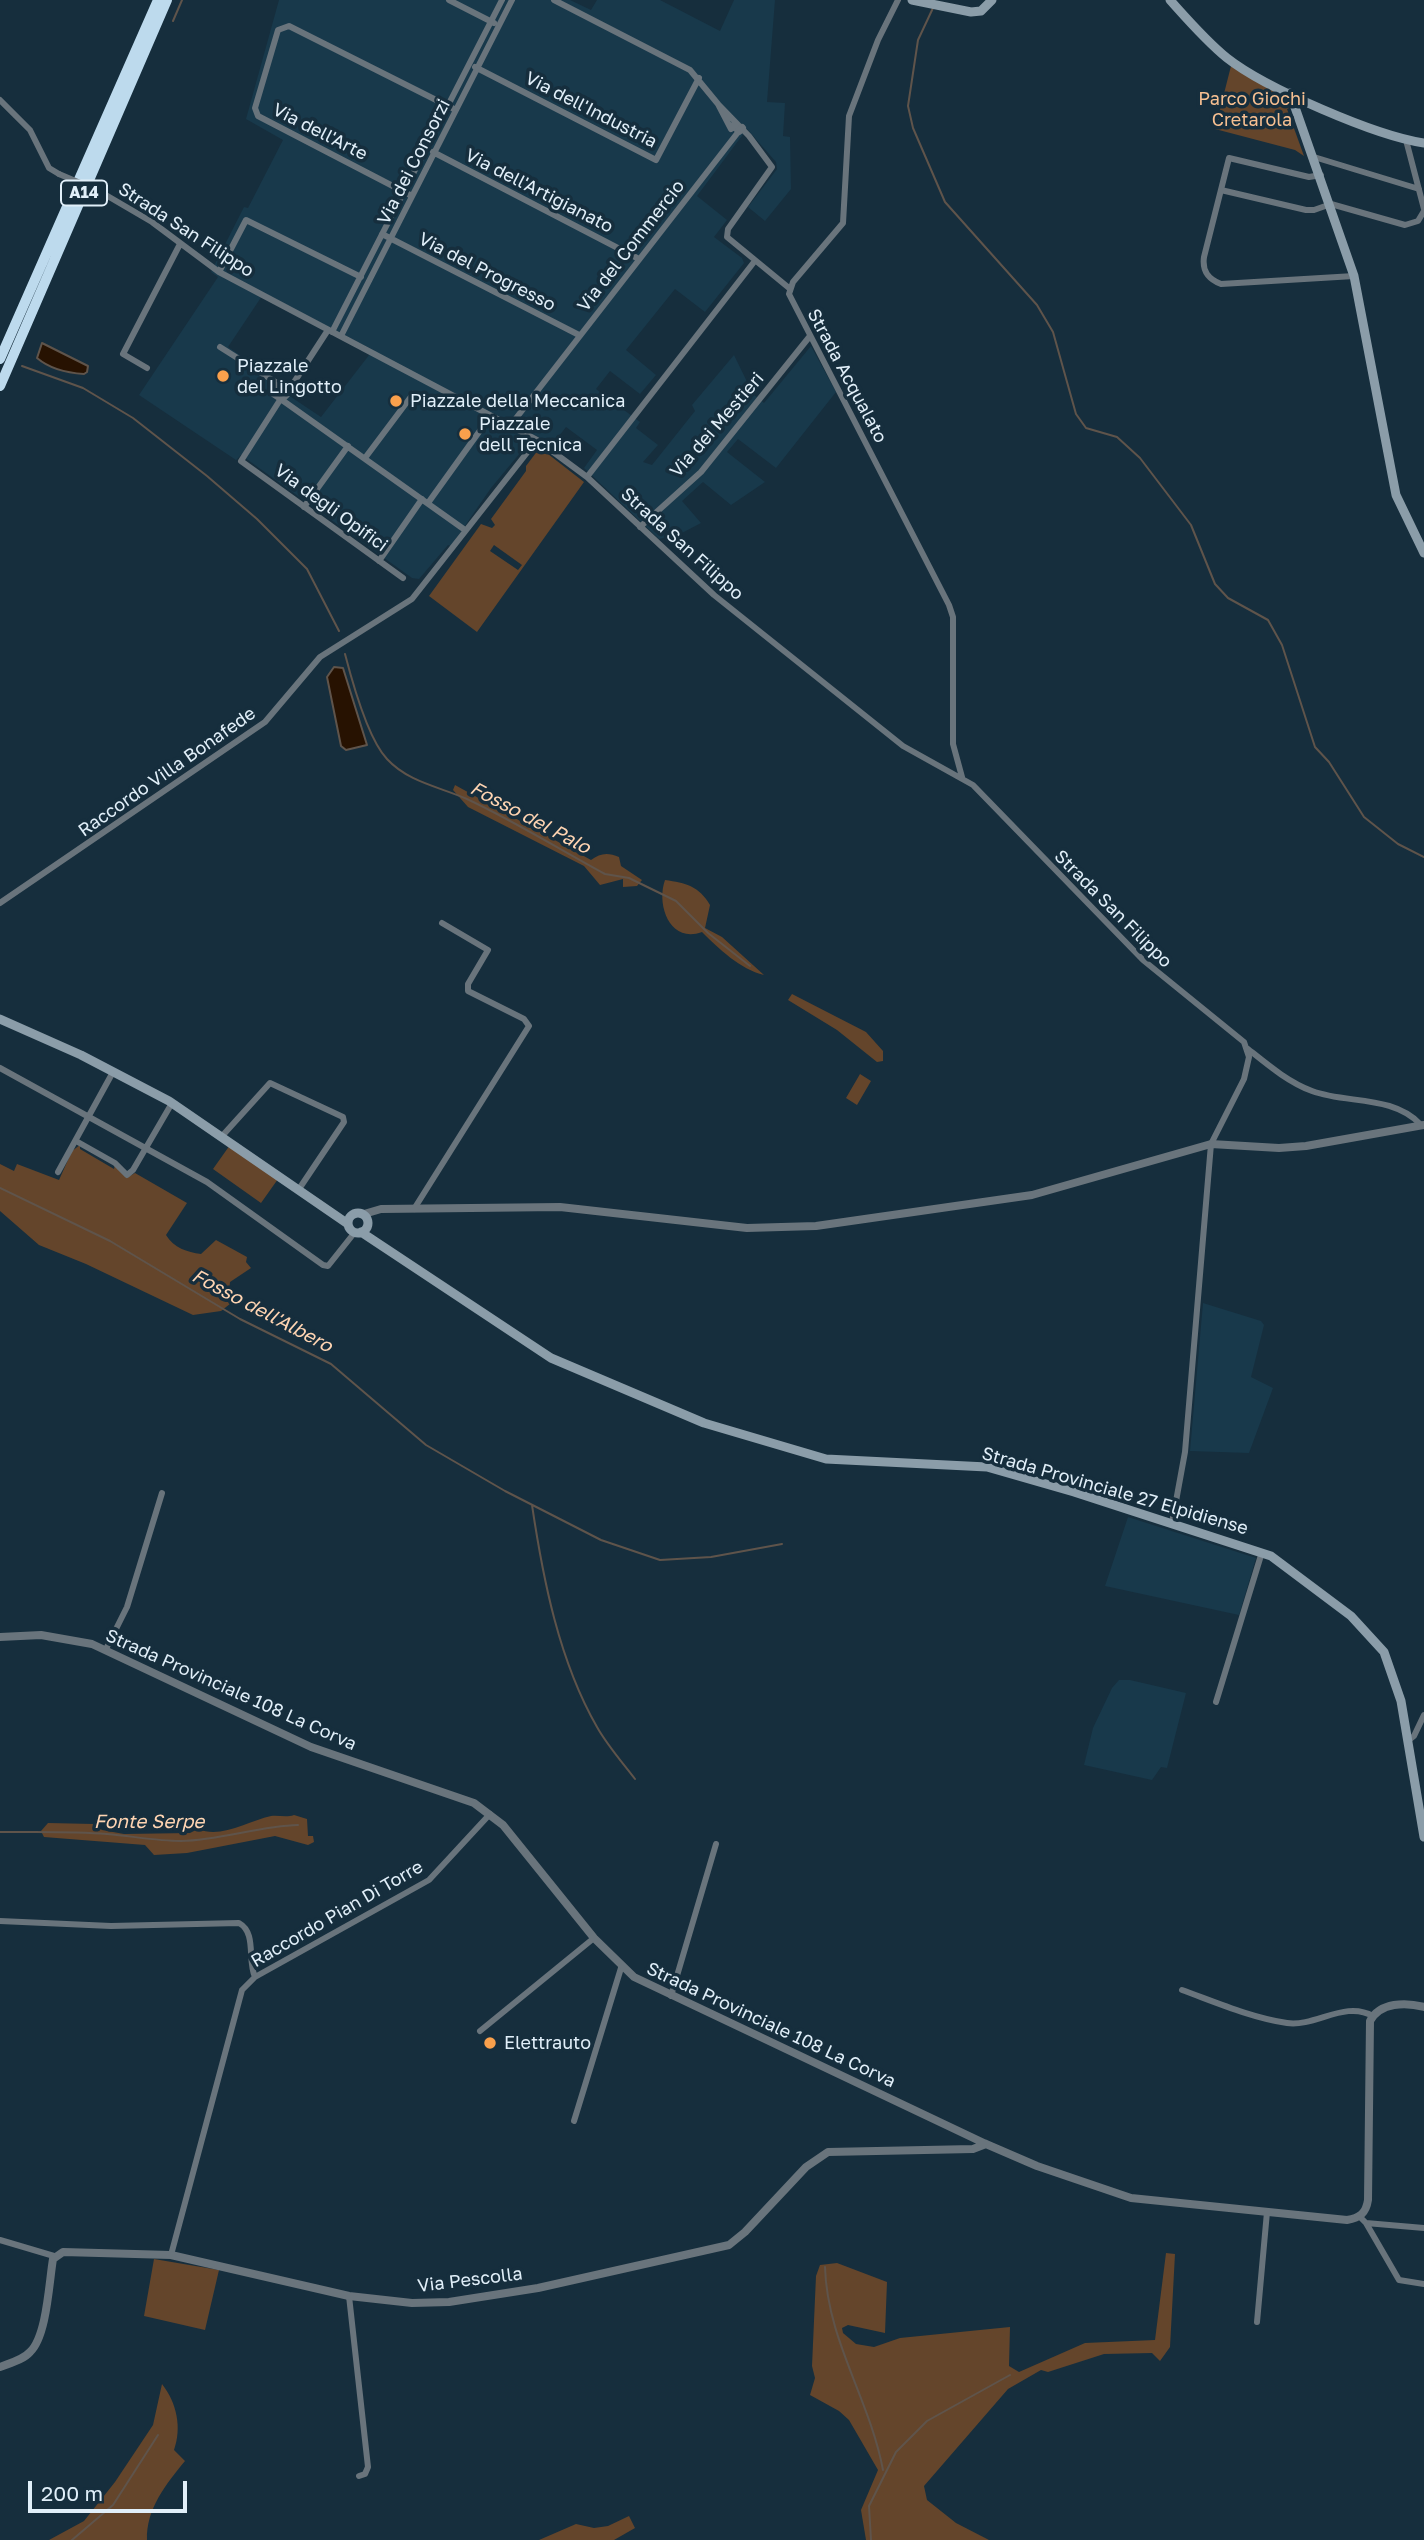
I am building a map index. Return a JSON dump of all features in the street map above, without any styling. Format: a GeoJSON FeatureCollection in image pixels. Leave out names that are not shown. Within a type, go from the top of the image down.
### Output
{"type":"FeatureCollection","features":[{"type":"Feature","properties":{"kind":"highway","name":"A14"},"geometry":{"type":"LineString","coordinates":[[0,359],[158,0]]}},
{"type":"Feature","properties":{"kind":"highway","name":"A14"},"geometry":{"type":"LineString","coordinates":[[0,386],[167,0]]}},
{"type":"Feature","properties":{"kind":"main road"},"geometry":{"type":"LineString","coordinates":[[915,1],[947,8],[981,11],[992,0]]}},
{"type":"Feature","properties":{"kind":"main road"},"geometry":{"type":"LineString","coordinates":[[1170,0],[1228,59],[1290,93],[1361,125],[1424,143]]}},
{"type":"Feature","properties":{"kind":"main road"},"geometry":{"type":"LineString","coordinates":[[1290,93],[1321,175],[1354,276],[1393,483],[1401,507],[1424,553]]}},
{"type":"Feature","properties":{"kind":"main road"},"geometry":{"type":"LineString","coordinates":[[1296,107],[1303,98]]}},
{"type":"Feature","properties":{"kind":"main road"},"geometry":{"type":"LineString","coordinates":[[1300,120],[1303,98]]}},
{"type":"Feature","properties":{"kind":"main road","name":"Strada Provinciale 27 Elpidiense"},"geometry":{"type":"LineString","coordinates":[[0,1019],[172,1103],[359,1226]]}},
{"type":"Feature","properties":{"kind":"main road","name":"Strada Provinciale 27 Elpidiense"},"geometry":{"type":"LineString","coordinates":[[330,1209],[353,1214],[370,1239],[551,1358],[704,1423],[826,1459],[987,1467],[1262,1552],[1298,1574],[1371,1635],[1384,1652],[1393,1672],[1409,1740],[1424,1837]]}},
{"type":"Feature","properties":{"kind":"street"},"geometry":{"type":"LineString","coordinates":[[449,0],[499,26]]}},
{"type":"Feature","properties":{"kind":"street","name":"Via dei Consorzi"},"geometry":{"type":"LineString","coordinates":[[283,399],[330,331],[502,0]]}},
{"type":"Feature","properties":{"kind":"street","name":"Via dei Consorzi"},"geometry":{"type":"LineString","coordinates":[[341,336],[512,0]]}},
{"type":"Feature","properties":{"kind":"street"},"geometry":{"type":"LineString","coordinates":[[554,0],[690,70],[772,167],[727,233],[731,244],[789,288],[844,223],[849,116],[878,40],[898,0]]}},
{"type":"Feature","properties":{"kind":"street","name":"Via dell'Arte"},"geometry":{"type":"LineString","coordinates":[[412,196],[258,116],[255,108],[278,30],[289,26],[447,106]]}},
{"type":"Feature","properties":{"kind":"street","name":"Via dell'Industria"},"geometry":{"type":"LineString","coordinates":[[469,64],[656,160],[699,78]]}},
{"type":"Feature","properties":{"kind":"street","name":"Strada San Filippo"},"geometry":{"type":"LineString","coordinates":[[0,100],[30,130],[49,168],[99,191],[152,222],[219,272],[537,440],[587,477],[714,595],[903,746],[962,778],[983,795],[1143,960],[1281,1075],[1312,1091],[1399,1108],[1422,1124]]}},
{"type":"Feature","properties":{"kind":"street"},"geometry":{"type":"LineString","coordinates":[[718,104],[730,125],[730,141]]}},
{"type":"Feature","properties":{"kind":"street"},"geometry":{"type":"LineString","coordinates":[[447,106],[456,110]]}},
{"type":"Feature","properties":{"kind":"street"},"geometry":{"type":"LineString","coordinates":[[730,125],[740,130]]}},
{"type":"Feature","properties":{"kind":"street","name":"Via del Commercio"},"geometry":{"type":"LineString","coordinates":[[510,426],[740,130]]}},
{"type":"Feature","properties":{"kind":"street"},"geometry":{"type":"LineString","coordinates":[[1221,190],[1306,210],[1314,211],[1331,204],[1405,225],[1418,221],[1424,210],[1406,139]]}},
{"type":"Feature","properties":{"kind":"street","name":"Via dell'Artigianato"},"geometry":{"type":"LineString","coordinates":[[425,148],[639,259]]}},
{"type":"Feature","properties":{"kind":"street"},"geometry":{"type":"LineString","coordinates":[[1314,156],[1419,189]]}},
{"type":"Feature","properties":{"kind":"street"},"geometry":{"type":"LineString","coordinates":[[1321,175],[1309,177],[1229,158],[1203,261],[1210,278],[1228,284],[1354,276]]}},
{"type":"Feature","properties":{"kind":"street"},"geometry":{"type":"LineString","coordinates":[[219,272],[246,220],[369,281]]}},
{"type":"Feature","properties":{"kind":"street","name":"Via del Progresso"},"geometry":{"type":"LineString","coordinates":[[382,234],[579,335]]}},
{"type":"Feature","properties":{"kind":"street"},"geometry":{"type":"LineString","coordinates":[[147,368],[123,354],[180,244]]}},
{"type":"Feature","properties":{"kind":"street"},"geometry":{"type":"LineString","coordinates":[[587,477],[754,262]]}},
{"type":"Feature","properties":{"kind":"street","name":"Strada Acqualato"},"geometry":{"type":"LineString","coordinates":[[789,288],[791,300],[949,605],[953,617],[953,744],[962,778]]}},
{"type":"Feature","properties":{"kind":"street","name":"Via dei Mestieri"},"geometry":{"type":"LineString","coordinates":[[640,527],[701,472],[810,337]]}},
{"type":"Feature","properties":{"kind":"street"},"geometry":{"type":"LineString","coordinates":[[220,347],[277,386],[283,399],[466,530]]}},
{"type":"Feature","properties":{"kind":"street"},"geometry":{"type":"LineString","coordinates":[[277,386],[302,372]]}},
{"type":"Feature","properties":{"kind":"street"},"geometry":{"type":"LineString","coordinates":[[277,386],[283,399]]}},
{"type":"Feature","properties":{"kind":"street"},"geometry":{"type":"LineString","coordinates":[[365,458],[413,394]]}},
{"type":"Feature","properties":{"kind":"street","name":"Via degli Opifici"},"geometry":{"type":"LineString","coordinates":[[283,399],[241,461],[403,578]]}},
{"type":"Feature","properties":{"kind":"street"},"geometry":{"type":"LineString","coordinates":[[379,561],[484,425]]}},
{"type":"Feature","properties":{"kind":"street","name":"Raccordo Villa Bonafede"},"geometry":{"type":"LineString","coordinates":[[0,903],[265,722],[320,657],[401,608],[420,592],[537,440]]}},
{"type":"Feature","properties":{"kind":"street"},"geometry":{"type":"LineString","coordinates":[[304,507],[348,446]]}},
{"type":"Feature","properties":{"kind":"street"},"geometry":{"type":"LineString","coordinates":[[414,1209],[529,1027],[524,1018],[468,991],[468,984],[488,950],[442,923]]}},
{"type":"Feature","properties":{"kind":"street"},"geometry":{"type":"LineString","coordinates":[[1172,1523],[1185,1452],[1211,1144],[1244,1079],[1248,1049]]}},
{"type":"Feature","properties":{"kind":"street"},"geometry":{"type":"LineString","coordinates":[[0,1068],[208,1182],[326,1266],[333,1262],[359,1226],[381,1209],[560,1207],[747,1228],[808,1227],[1032,1195],[1211,1144],[1279,1148],[1306,1146],[1422,1124]]}},
{"type":"Feature","properties":{"kind":"street"},"geometry":{"type":"LineString","coordinates":[[58,1172],[113,1072]]}},
{"type":"Feature","properties":{"kind":"street"},"geometry":{"type":"LineString","coordinates":[[223,1135],[272,1083],[343,1117],[344,1122],[299,1189]]}},
{"type":"Feature","properties":{"kind":"street"},"geometry":{"type":"LineString","coordinates":[[76,1141],[116,1163],[127,1175],[172,1103]]}},
{"type":"Feature","properties":{"kind":"street"},"geometry":{"type":"LineString","coordinates":[[106,1649],[127,1607],[162,1493]]}},
{"type":"Feature","properties":{"kind":"street"},"geometry":{"type":"LineString","coordinates":[[1216,1702],[1262,1552]]}},
{"type":"Feature","properties":{"kind":"street","name":"Strada Provinciale 108 La Corva"},"geometry":{"type":"LineString","coordinates":[[0,1637],[41,1635],[75,1640],[106,1649],[311,1747],[460,1798],[490,1814],[503,1825],[621,1968],[671,1996],[1037,2166],[1131,2198],[1363,2220]]}},
{"type":"Feature","properties":{"kind":"street"},"geometry":{"type":"LineString","coordinates":[[1409,1740],[1414,1736],[1424,1715]]}},
{"type":"Feature","properties":{"kind":"street","name":"Raccordo Pian Di Torre"},"geometry":{"type":"LineString","coordinates":[[171,2255],[242,1990],[255,1977],[429,1880],[490,1814]]}},
{"type":"Feature","properties":{"kind":"street"},"geometry":{"type":"LineString","coordinates":[[671,1996],[716,1844]]}},
{"type":"Feature","properties":{"kind":"street"},"geometry":{"type":"LineString","coordinates":[[0,1921],[111,1926],[239,1923],[247,1930],[250,1938],[249,1956],[255,1977]]}},
{"type":"Feature","properties":{"kind":"street"},"geometry":{"type":"LineString","coordinates":[[480,2031],[594,1938]]}},
{"type":"Feature","properties":{"kind":"street"},"geometry":{"type":"LineString","coordinates":[[574,2121],[621,1968]]}},
{"type":"Feature","properties":{"kind":"street"},"geometry":{"type":"LineString","coordinates":[[1182,1990],[1286,2022],[1357,2010],[1373,2016]]}},
{"type":"Feature","properties":{"kind":"street"},"geometry":{"type":"LineString","coordinates":[[1363,2220],[1368,2200],[1369,2027],[1373,2016],[1393,2005],[1424,2007]]}},
{"type":"Feature","properties":{"kind":"street","name":"Via Pescolla"},"geometry":{"type":"LineString","coordinates":[[54,2256],[63,2252],[171,2255],[349,2296],[392,2302],[449,2301],[538,2288],[719,2249],[738,2239],[806,2167],[828,2152],[973,2149],[986,2144]]}},
{"type":"Feature","properties":{"kind":"street"},"geometry":{"type":"LineString","coordinates":[[1257,2322],[1267,2212]]}},
{"type":"Feature","properties":{"kind":"street"},"geometry":{"type":"LineString","coordinates":[[1363,2220],[1424,2228]]}},
{"type":"Feature","properties":{"kind":"street"},"geometry":{"type":"LineString","coordinates":[[1363,2220],[1399,2280],[1424,2284]]}},
{"type":"Feature","properties":{"kind":"street"},"geometry":{"type":"LineString","coordinates":[[0,2240],[54,2256],[38,2341],[28,2355],[0,2367]]}},
{"type":"Feature","properties":{"kind":"street"},"geometry":{"type":"LineString","coordinates":[[349,2296],[368,2467],[365,2474],[359,2476]]}},
{"type":"Feature","properties":{"kind":"shaded area"},"geometry":{"type":"Polygon","coordinates":[[[279,0],[570,0],[591,10],[597,0],[660,0],[720,31],[734,0],[775,0],[767,102],[785,103],[783,136],[790,137],[791,189],[765,221],[748,207],[777,169],[776,162],[747,129],[697,196],[727,220],[714,237],[742,258],[744,263],[705,312],[675,289],[626,350],[656,375],[640,394],[610,371],[596,389],[640,422],[636,428],[658,445],[643,462],[652,465],[695,411],[692,405],[734,355],[753,394],[764,403],[811,346],[836,392],[776,468],[738,439],[727,452],[765,482],[731,505],[703,482],[682,501],[701,523],[680,534],[659,539],[584,468],[597,450],[566,427],[552,445],[535,435],[491,488],[451,546],[448,545],[419,579],[412,578],[241,455],[236,460],[139,395],[218,277],[211,272],[244,207],[248,208],[283,140],[246,119],[279,0]],[[264,293],[228,347],[279,382],[291,397],[321,417],[373,350],[264,293]]]}},
{"type":"Feature","properties":{"kind":"shaded area"},"geometry":{"type":"Polygon","coordinates":[[[42,343],[88,366],[87,372],[84,374],[65,371],[42,362],[37,358],[42,343]]]}},
{"type":"Feature","properties":{"kind":"shaded area"},"geometry":{"type":"Polygon","coordinates":[[[334,667],[343,668],[367,745],[346,750],[341,746],[327,677],[334,667]]]}},
{"type":"Feature","properties":{"kind":"shaded area"},"geometry":{"type":"Polygon","coordinates":[[[1203,1303],[1261,1321],[1264,1325],[1251,1377],[1273,1388],[1249,1453],[1190,1451],[1203,1303]]]}},
{"type":"Feature","properties":{"kind":"shaded area"},"geometry":{"type":"Polygon","coordinates":[[[1128,1517],[1256,1558],[1239,1615],[1105,1586],[1128,1517]]]}},
{"type":"Feature","properties":{"kind":"shaded area"},"geometry":{"type":"Polygon","coordinates":[[[1119,1680],[1186,1693],[1167,1768],[1161,1767],[1152,1780],[1084,1765],[1093,1728],[1112,1688],[1119,1680]]]}},
{"type":"Feature","properties":{"kind":"green space","name":"Parco Giochi Cretarola"},"geometry":{"type":"Polygon","coordinates":[[[1231,66],[1286,97],[1291,107],[1287,109],[1304,156],[1295,150],[1215,129],[1231,66]]]}},
{"type":"Feature","properties":{"kind":"green space"},"geometry":{"type":"Polygon","coordinates":[[[539,447],[584,482],[477,632],[429,596],[481,524],[492,528],[495,525],[491,519],[526,471],[526,466],[535,454],[533,450],[539,447]],[[494,545],[490,551],[518,570],[522,565],[494,545]]]}},
{"type":"Feature","properties":{"kind":"green space"},"geometry":{"type":"Polygon","coordinates":[[[455,785],[591,860],[604,854],[619,857],[621,866],[642,880],[637,886],[623,887],[623,879],[600,885],[584,866],[468,807],[453,790],[455,785]]]}},
{"type":"Feature","properties":{"kind":"green space"},"geometry":{"type":"Polygon","coordinates":[[[665,880],[686,884],[701,894],[710,905],[705,928],[722,937],[764,975],[738,963],[702,932],[691,934],[674,927],[664,911],[662,900],[665,880]]]}},
{"type":"Feature","properties":{"kind":"green space"},"geometry":{"type":"Polygon","coordinates":[[[792,994],[866,1032],[883,1051],[883,1061],[877,1062],[837,1030],[788,1000],[792,994]]]}},
{"type":"Feature","properties":{"kind":"green space"},"geometry":{"type":"Polygon","coordinates":[[[860,1074],[871,1081],[857,1105],[846,1098],[860,1074]]]}},
{"type":"Feature","properties":{"kind":"green space"},"geometry":{"type":"Polygon","coordinates":[[[80,1145],[80,1149],[114,1169],[115,1165],[128,1177],[135,1173],[187,1203],[166,1235],[177,1246],[201,1254],[216,1240],[247,1257],[246,1262],[251,1268],[230,1282],[229,1291],[235,1300],[221,1311],[193,1315],[86,1264],[39,1245],[0,1211],[0,1164],[14,1171],[17,1164],[59,1180],[72,1151],[80,1145]]]}},
{"type":"Feature","properties":{"kind":"green space"},"geometry":{"type":"Polygon","coordinates":[[[230,1145],[278,1179],[261,1203],[213,1169],[230,1145]]]}},
{"type":"Feature","properties":{"kind":"green space"},"geometry":{"type":"Polygon","coordinates":[[[294,1815],[307,1819],[308,1836],[313,1836],[314,1842],[308,1845],[275,1836],[187,1853],[154,1855],[145,1845],[44,1837],[41,1831],[48,1823],[94,1824],[102,1830],[124,1834],[190,1833],[198,1829],[216,1832],[271,1816],[294,1815]]]}},
{"type":"Feature","properties":{"kind":"green space"},"geometry":{"type":"Polygon","coordinates":[[[1166,2253],[1175,2254],[1170,2347],[1160,2361],[1152,2353],[1104,2354],[1048,2372],[1041,2370],[1008,2389],[924,2486],[927,2500],[956,2523],[989,2540],[866,2540],[861,2510],[878,2470],[849,2420],[839,2411],[810,2395],[815,2378],[812,2366],[816,2276],[820,2265],[837,2263],[887,2282],[885,2333],[848,2325],[842,2328],[843,2333],[856,2344],[874,2347],[900,2338],[1010,2327],[1009,2366],[1019,2372],[1085,2343],[1155,2340],[1166,2253]]]}},
{"type":"Feature","properties":{"kind":"green space"},"geometry":{"type":"Polygon","coordinates":[[[154,2259],[219,2270],[205,2330],[144,2316],[154,2259]]]}},
{"type":"Feature","properties":{"kind":"green space"},"geometry":{"type":"Polygon","coordinates":[[[162,2384],[177,2416],[178,2433],[174,2450],[185,2461],[164,2488],[154,2507],[147,2540],[49,2540],[84,2521],[115,2482],[153,2425],[162,2384]]]}},
{"type":"Feature","properties":{"kind":"green space"},"geometry":{"type":"Polygon","coordinates":[[[629,2516],[635,2528],[614,2540],[539,2540],[576,2524],[594,2528],[608,2526],[629,2516]]]}},
{"type":"Feature","properties":{"kind":"waterway"},"geometry":{"type":"LineString","coordinates":[[173,21],[182,0]]}},
{"type":"Feature","properties":{"kind":"waterway"},"geometry":{"type":"LineString","coordinates":[[933,8],[918,40],[908,106],[913,128],[945,202],[1037,305],[1053,332],[1076,414],[1086,428],[1117,437],[1140,458],[1191,525],[1215,584],[1228,598],[1268,620],[1282,645],[1315,747],[1329,762],[1364,817],[1398,844],[1424,857]]}},
{"type":"Feature","properties":{"kind":"waterway","name":"Fosso del Palo"},"geometry":{"type":"LineString","coordinates":[[22,366],[83,388],[133,418],[207,476],[257,519],[307,569],[339,631]]}},
{"type":"Feature","properties":{"kind":"waterway","name":"Fosso del Palo"},"geometry":{"type":"LineString","coordinates":[[345,654],[356,694],[373,738],[395,767],[414,779],[485,808],[605,874],[629,878],[676,901],[708,933],[750,966]]}},
{"type":"Feature","properties":{"kind":"waterway","name":"Fosso dell'Albero"},"geometry":{"type":"LineString","coordinates":[[0,1188],[110,1241],[240,1319],[331,1364],[426,1445],[505,1491],[601,1540],[660,1560],[711,1557],[782,1544]]}},
{"type":"Feature","properties":{"kind":"waterway","name":"Fosso dell'Albero"},"geometry":{"type":"LineString","coordinates":[[532,1505],[547,1590],[572,1675],[601,1734],[635,1779]]}},
{"type":"Feature","properties":{"kind":"waterway","name":"Fonte Serpe"},"geometry":{"type":"LineString","coordinates":[[0,1832],[94,1833],[181,1841],[298,1825]]}},
{"type":"Feature","properties":{"kind":"waterway"},"geometry":{"type":"LineString","coordinates":[[825,2267],[833,2320],[869,2419],[883,2470]]}},
{"type":"Feature","properties":{"kind":"waterway"},"geometry":{"type":"LineString","coordinates":[[871,2540],[869,2506],[896,2452],[927,2421],[1010,2375]]}},
{"type":"Feature","properties":{"kind":"waterway"},"geometry":{"type":"LineString","coordinates":[[72,2540],[113,2505],[158,2435]]}},
{"type":"Feature","properties":{"kind":"place","name":"Piazzale del Lingotto"},"geometry":{"type":"Point","coordinates":[223,376]}},
{"type":"Feature","properties":{"kind":"place","name":"Piazzale della Meccanica"},"geometry":{"type":"Point","coordinates":[396,401]}},
{"type":"Feature","properties":{"kind":"place","name":"Piazzale dell Tecnica"},"geometry":{"type":"Point","coordinates":[465,434]}},
{"type":"Feature","properties":{"kind":"place","name":"Elettrauto"},"geometry":{"type":"Point","coordinates":[490,2043]}}]}
